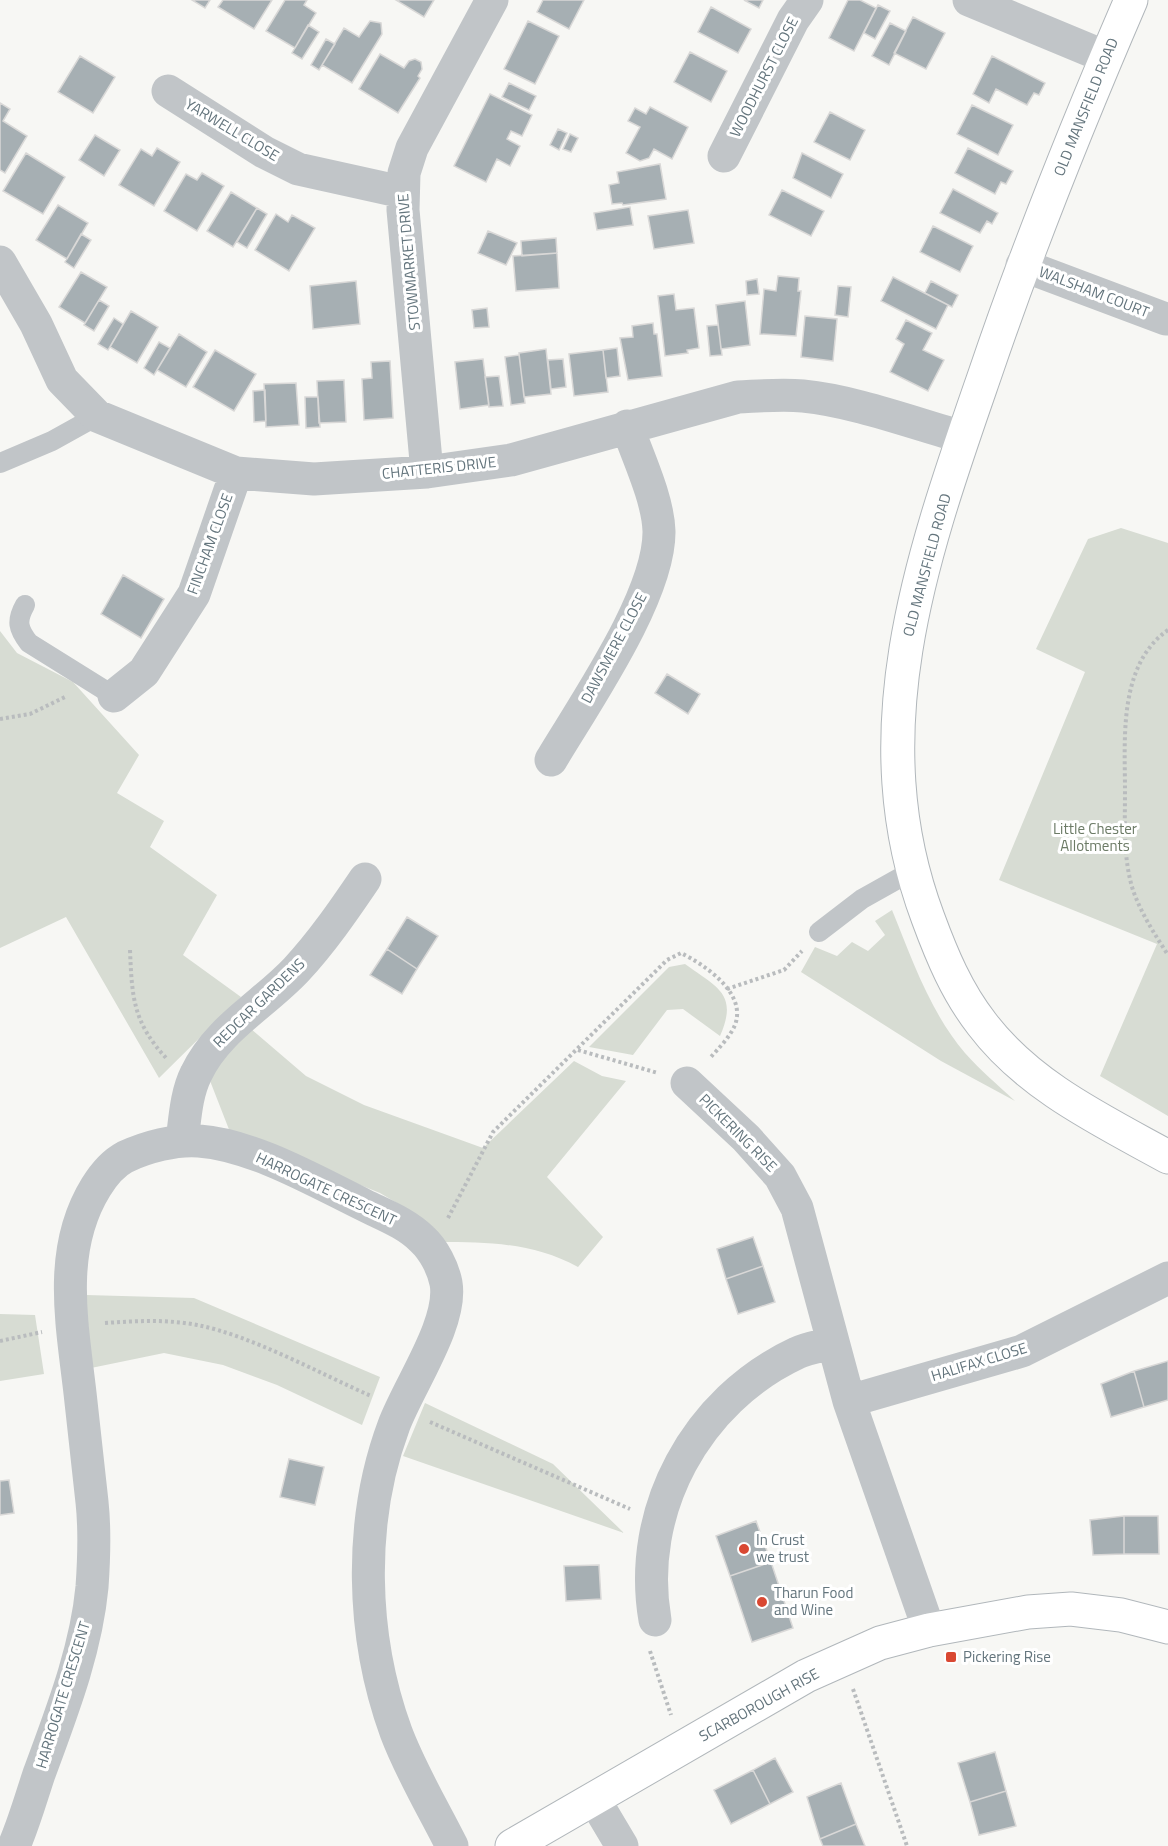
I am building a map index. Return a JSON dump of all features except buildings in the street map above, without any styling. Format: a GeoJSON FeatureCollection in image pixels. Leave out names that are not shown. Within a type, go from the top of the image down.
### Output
{"type":"FeatureCollection","features":[{"type":"Feature","properties":{"kind":"street","name":"STOWMARKET DRIVE"},"geometry":{"type":"LineString","coordinates":[[427,472],[402,192],[404,173],[412,148],[492,0]]}},
{"type":"Feature","properties":{"kind":"street","name":"WOODHURST CLOSE"},"geometry":{"type":"LineString","coordinates":[[724,156],[793,20],[807,0]]}},
{"type":"Feature","properties":{"kind":"street"},"geometry":{"type":"LineString","coordinates":[[969,0],[1106,57]]}},
{"type":"Feature","properties":{"kind":"street","name":"OLD MANSFIELD ROAD"},"geometry":{"type":"LineString","coordinates":[[1131,0],[1022,265],[928,545],[904,654],[900,695],[898,775],[900,812],[912,871],[945,960],[963,997],[1005,1050],[1035,1077],[1077,1106],[1168,1156]]}},
{"type":"Feature","properties":{"kind":"street","name":"YARWELL CLOSE"},"geometry":{"type":"LineString","coordinates":[[168,92],[264,152],[298,169],[402,192]]}},
{"type":"Feature","properties":{"kind":"street","name":"CHATTERIS DRIVE"},"geometry":{"type":"LineString","coordinates":[[0,262],[36,324],[63,380],[97,416],[236,473],[314,479],[427,472],[511,460],[738,397],[777,395],[803,396],[832,402],[963,437]]}},
{"type":"Feature","properties":{"kind":"street","name":"WALSHAM COURT"},"geometry":{"type":"LineString","coordinates":[[1022,265],[1166,320]]}},
{"type":"Feature","properties":{"kind":"street","name":"DAWSMERE CLOSE"},"geometry":{"type":"LineString","coordinates":[[551,760],[641,602],[656,559],[659,532],[657,516],[627,426]]}},
{"type":"Feature","properties":{"kind":"street","name":"FINCHAM CLOSE"},"geometry":{"type":"LineString","coordinates":[[102,689],[144,672],[194,594],[236,473]]}},
{"type":"Feature","properties":{"kind":"street","name":"REDCAR GARDENS"},"geometry":{"type":"LineString","coordinates":[[182,1141],[192,1083],[205,1059],[223,1036],[297,969],[324,937],[365,879]]}},
{"type":"Feature","properties":{"kind":"street","name":"PICKERING RISE"},"geometry":{"type":"LineString","coordinates":[[687,1083],[746,1138],[780,1176],[797,1208],[849,1401],[929,1630]]}},
{"type":"Feature","properties":{"kind":"street","name":"HARROGATE CRESCENT"},"geometry":{"type":"LineString","coordinates":[[14,1846],[78,1655],[92,1585],[93,1509],[69,1283],[71,1255],[78,1223],[103,1175],[124,1158],[182,1141],[197,1140],[236,1148],[312,1179],[401,1224],[426,1243],[445,1280],[446,1303],[442,1323],[401,1409],[380,1476],[372,1533],[369,1587],[374,1650],[397,1733],[409,1765],[452,1846]]}},
{"type":"Feature","properties":{"kind":"street","name":"HALIFAX CLOSE"},"geometry":{"type":"LineString","coordinates":[[849,1401],[1022,1351],[1168,1278]]}},
{"type":"Feature","properties":{"kind":"street"},"geometry":{"type":"LineString","coordinates":[[656,1620],[650,1590],[651,1559],[658,1520],[672,1480],[696,1437],[721,1405],[758,1375],[798,1353],[832,1343]]}},
{"type":"Feature","properties":{"kind":"street","name":"SCARBOROUGH RISE"},"geometry":{"type":"LineString","coordinates":[[512,1846],[806,1676],[880,1643],[929,1630],[1028,1612],[1071,1610],[1121,1615],[1168,1627]]}},
{"type":"Feature","properties":{"kind":"street"},"geometry":{"type":"LineString","coordinates":[[594,1799],[622,1846]]}},
{"type":"Feature","properties":{"kind":"lane"},"geometry":{"type":"LineString","coordinates":[[0,463],[52,441],[97,416]]}},
{"type":"Feature","properties":{"kind":"lane"},"geometry":{"type":"LineString","coordinates":[[25,605],[18,619],[20,632],[29,643],[102,689]]}},
{"type":"Feature","properties":{"kind":"lane"},"geometry":{"type":"LineString","coordinates":[[819,932],[862,899],[912,871]]}},
{"type":"Feature","properties":{"kind":"path"},"geometry":{"type":"LineString","coordinates":[[1168,630],[1152,645],[1133,681],[1125,720],[1125,772],[1126,856],[1132,886],[1141,911],[1168,955]]}},
{"type":"Feature","properties":{"kind":"path"},"geometry":{"type":"LineString","coordinates":[[0,719],[30,714],[102,689]]}},
{"type":"Feature","properties":{"kind":"path"},"geometry":{"type":"LineString","coordinates":[[727,989],[784,970],[819,932]]}},
{"type":"Feature","properties":{"kind":"path"},"geometry":{"type":"LineString","coordinates":[[130,950],[131,995],[138,1015],[158,1050],[192,1083]]}},
{"type":"Feature","properties":{"kind":"path"},"geometry":{"type":"LineString","coordinates":[[464,1191],[493,1132],[668,960],[681,954],[694,959],[722,981],[734,999],[735,1025],[723,1043],[687,1083],[578,1050]]}},
{"type":"Feature","properties":{"kind":"path"},"geometry":{"type":"LineString","coordinates":[[0,1341],[72,1325],[147,1320],[199,1325],[249,1342],[599,1498],[658,1520]]}},
{"type":"Feature","properties":{"kind":"path"},"geometry":{"type":"LineString","coordinates":[[656,1620],[647,1644],[665,1703],[687,1745]]}},
{"type":"Feature","properties":{"kind":"path"},"geometry":{"type":"LineString","coordinates":[[843,1660],[867,1735],[908,1846]]}},
{"type":"Feature","properties":{"kind":"green space","name":"Little Chester Allotments"},"geometry":{"type":"Polygon","coordinates":[[[1121,528],[1168,543],[1168,1116],[1100,1076],[1157,944],[999,880],[1085,672],[1036,649],[1088,539],[1121,528]]]}},
{"type":"Feature","properties":{"kind":"green space"},"geometry":{"type":"Polygon","coordinates":[[[0,631],[17,653],[73,682],[139,755],[117,793],[164,821],[150,847],[217,895],[183,955],[241,997],[159,1078],[66,917],[0,948],[0,631]]]}},
{"type":"Feature","properties":{"kind":"green space"},"geometry":{"type":"Polygon","coordinates":[[[892,910],[923,984],[942,1020],[965,1053],[1015,1101],[941,1061],[801,972],[815,947],[837,956],[852,942],[868,951],[885,935],[875,921],[892,910]]]}},
{"type":"Feature","properties":{"kind":"green space"},"geometry":{"type":"Polygon","coordinates":[[[685,964],[715,986],[725,1000],[727,1010],[720,1036],[683,1009],[667,1010],[633,1055],[589,1047],[669,967],[685,964]]]}},
{"type":"Feature","properties":{"kind":"green space"},"geometry":{"type":"Polygon","coordinates":[[[250,1028],[306,1076],[364,1105],[483,1148],[574,1061],[602,1076],[626,1081],[547,1177],[603,1237],[578,1267],[545,1253],[528,1249],[494,1244],[440,1242],[402,1206],[380,1193],[230,1132],[205,1068],[250,1028]]]}},
{"type":"Feature","properties":{"kind":"green space"},"geometry":{"type":"Polygon","coordinates":[[[86,1295],[194,1298],[380,1377],[362,1425],[277,1385],[223,1365],[164,1353],[91,1368],[86,1295]]]}},
{"type":"Feature","properties":{"kind":"green space"},"geometry":{"type":"Polygon","coordinates":[[[0,1314],[35,1315],[44,1374],[0,1381],[0,1314]]]}},
{"type":"Feature","properties":{"kind":"green space"},"geometry":{"type":"Polygon","coordinates":[[[425,1403],[553,1464],[624,1533],[403,1456],[425,1403]]]}},
{"type":"Feature","properties":{"kind":"place","name":"In Crust we trust"},"geometry":{"type":"Point","coordinates":[744,1549]}},
{"type":"Feature","properties":{"kind":"place","name":"Tharun Food and Wine"},"geometry":{"type":"Point","coordinates":[762,1602]}},
{"type":"Feature","properties":{"kind":"place","name":"Pickering Rise"},"geometry":{"type":"Point","coordinates":[951,1657]}}]}
